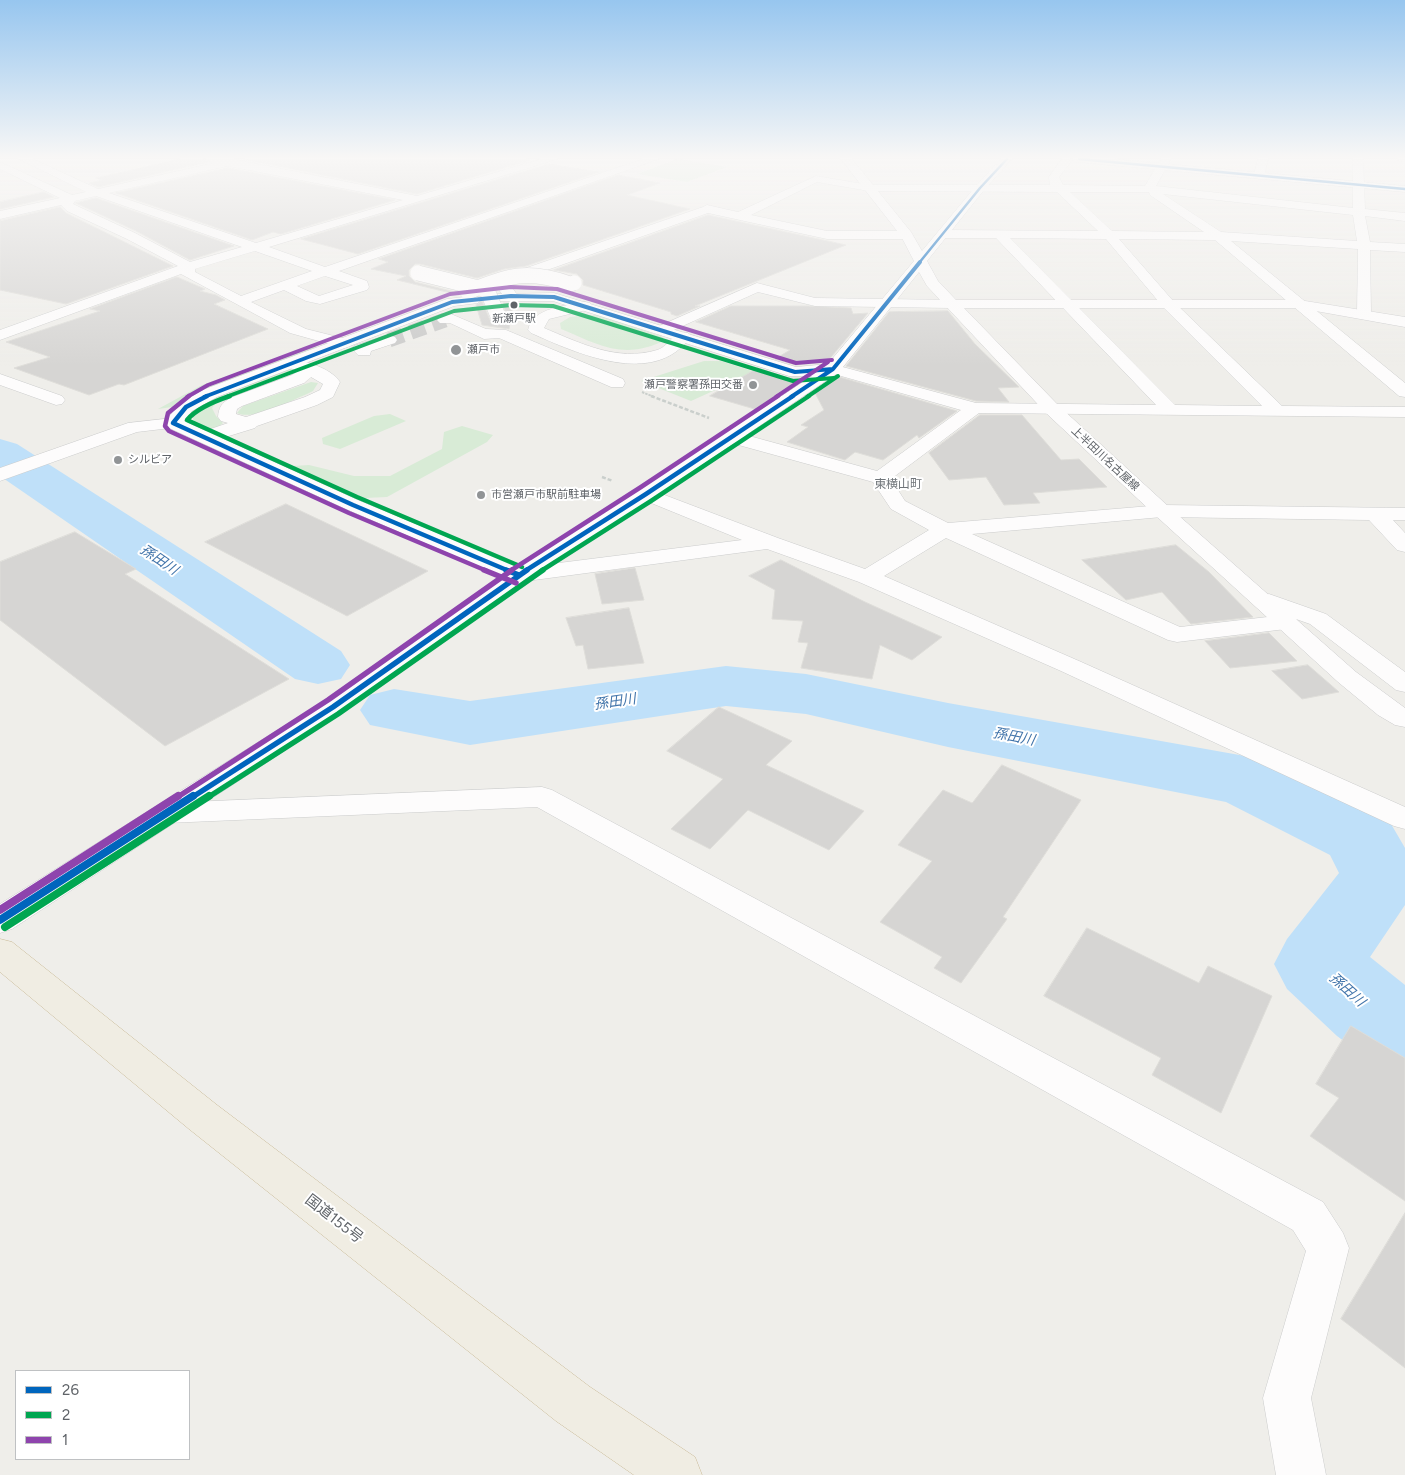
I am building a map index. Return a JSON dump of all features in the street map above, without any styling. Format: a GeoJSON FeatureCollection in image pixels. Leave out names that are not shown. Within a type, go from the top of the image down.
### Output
{"type":"FeatureCollection","features":[{"type":"Feature","properties":{"kind":"highway","name":"国道155号"},"geometry":{"type":"LineString","coordinates":[[0,952],[211,1123],[573,1404],[677,1475]]}},
{"type":"Feature","properties":{"kind":"street"},"geometry":{"type":"LineString","coordinates":[[113,228],[189,267]]}},
{"type":"Feature","properties":{"kind":"street"},"geometry":{"type":"LineString","coordinates":[[201,228],[362,284],[362,287],[320,300],[286,286]]}},
{"type":"Feature","properties":{"kind":"street"},"geometry":{"type":"LineString","coordinates":[[0,335],[189,267],[322,228]]}},
{"type":"Feature","properties":{"kind":"street"},"geometry":{"type":"LineString","coordinates":[[239,301],[454,228]]}},
{"type":"Feature","properties":{"kind":"street"},"geometry":{"type":"LineString","coordinates":[[652,228],[511,278],[503,286],[505,297],[554,297],[795,372],[832,368],[975,408],[1405,412]]}},
{"type":"Feature","properties":{"kind":"street"},"geometry":{"type":"LineString","coordinates":[[794,228],[827,235],[906,235]]}},
{"type":"Feature","properties":{"kind":"street","name":"上半田川名古屋線"},"geometry":{"type":"LineString","coordinates":[[901,228],[932,283],[1053,410],[1347,677],[1387,709],[1405,719]]}},
{"type":"Feature","properties":{"kind":"street"},"geometry":{"type":"LineString","coordinates":[[0,920],[333,707],[519,575],[646,494],[832,368],[887,304],[948,228]]}},
{"type":"Feature","properties":{"kind":"street"},"geometry":{"type":"LineString","coordinates":[[1102,228],[1170,305],[1278,412]]}},
{"type":"Feature","properties":{"kind":"street"},"geometry":{"type":"LineString","coordinates":[[1206,228],[1405,392]]}},
{"type":"Feature","properties":{"kind":"street"},"geometry":{"type":"LineString","coordinates":[[1361,228],[1364,246],[1364,314]]}},
{"type":"Feature","properties":{"kind":"street"},"geometry":{"type":"LineString","coordinates":[[943,234],[1218,236],[1405,248]]}},
{"type":"Feature","properties":{"kind":"street"},"geometry":{"type":"LineString","coordinates":[[1000,235],[1065,304],[1171,410]]}},
{"type":"Feature","properties":{"kind":"street"},"geometry":{"type":"LineString","coordinates":[[348,265],[379,265]]}},
{"type":"Feature","properties":{"kind":"street"},"geometry":{"type":"LineString","coordinates":[[189,267],[188,274],[211,284],[239,301],[296,330],[344,343]]}},
{"type":"Feature","properties":{"kind":"street"},"geometry":{"type":"LineString","coordinates":[[418,273],[473,293],[487,290],[500,326],[617,382]]}},
{"type":"Feature","properties":{"kind":"street"},"geometry":{"type":"LineString","coordinates":[[173,423],[186,407],[211,393],[452,302],[501,279],[540,275],[569,285]]}},
{"type":"Feature","properties":{"kind":"street"},"geometry":{"type":"LineString","coordinates":[[662,330],[757,287],[815,302],[887,304],[1299,304],[1405,322]]}},
{"type":"Feature","properties":{"kind":"street"},"geometry":{"type":"LineString","coordinates":[[585,306],[544,316],[536,324],[536,330],[598,356],[613,359],[635,359],[659,355],[673,348],[683,336]]}},
{"type":"Feature","properties":{"kind":"street"},"geometry":{"type":"LineString","coordinates":[[445,320],[451,318],[484,334],[500,326]]}},
{"type":"Feature","properties":{"kind":"street"},"geometry":{"type":"LineString","coordinates":[[364,352],[360,350],[389,340]]}},
{"type":"Feature","properties":{"kind":"street"},"geometry":{"type":"LineString","coordinates":[[206,437],[249,424],[311,401],[326,393],[332,382],[310,369],[291,363]]}},
{"type":"Feature","properties":{"kind":"street"},"geometry":{"type":"LineString","coordinates":[[249,424],[227,416],[228,407],[236,402],[298,379],[310,369]]}},
{"type":"Feature","properties":{"kind":"street"},"geometry":{"type":"LineString","coordinates":[[0,379],[56,400]]}},
{"type":"Feature","properties":{"kind":"street"},"geometry":{"type":"LineString","coordinates":[[880,478],[975,408]]}},
{"type":"Feature","properties":{"kind":"street"},"geometry":{"type":"LineString","coordinates":[[4,473],[134,427],[173,423],[353,505],[519,575],[770,543]]}},
{"type":"Feature","properties":{"kind":"street"},"geometry":{"type":"LineString","coordinates":[[731,437],[880,478],[898,505],[945,530],[1177,634],[1286,622]]}},
{"type":"Feature","properties":{"kind":"street"},"geometry":{"type":"LineString","coordinates":[[646,494],[770,543],[867,577],[1070,666],[1405,819]]}},
{"type":"Feature","properties":{"kind":"street"},"geometry":{"type":"LineString","coordinates":[[867,577],[945,530],[1162,511],[1405,514]]}},
{"type":"Feature","properties":{"kind":"street"},"geometry":{"type":"LineString","coordinates":[[1374,513],[1405,545]]}},
{"type":"Feature","properties":{"kind":"street"},"geometry":{"type":"LineString","coordinates":[[1260,598],[1318,619],[1405,684]]}},
{"type":"Feature","properties":{"kind":"street"},"geometry":{"type":"LineString","coordinates":[[167,813],[542,797],[1308,1216],[1328,1248],[1287,1398],[1301,1475]]}},
{"type":"Feature","properties":{"kind":"path"},"geometry":{"type":"LineString","coordinates":[[617,382],[709,418]]}},
{"type":"Feature","properties":{"kind":"path"},"geometry":{"type":"LineString","coordinates":[[602,477],[613,481]]}},
{"type":"Feature","properties":{"kind":"green space"},"geometry":{"type":"Polygon","coordinates":[[[599,315],[663,337],[661,342],[647,347],[622,350],[598,344],[561,329],[560,323],[570,317],[599,315]]]}},
{"type":"Feature","properties":{"kind":"green space"},"geometry":{"type":"Polygon","coordinates":[[[314,345],[319,348],[179,406],[158,409],[202,385],[314,345]]]}},
{"type":"Feature","properties":{"kind":"green space"},"geometry":{"type":"Polygon","coordinates":[[[704,361],[721,361],[755,372],[691,401],[641,381],[704,361]]]}},
{"type":"Feature","properties":{"kind":"green space"},"geometry":{"type":"Polygon","coordinates":[[[290,369],[300,369],[219,400],[212,408],[216,416],[223,423],[220,426],[210,428],[195,425],[191,411],[209,398],[290,369]]]}},
{"type":"Feature","properties":{"kind":"green space"},"geometry":{"type":"Polygon","coordinates":[[[311,382],[318,383],[313,391],[282,405],[253,414],[244,415],[237,413],[243,406],[311,382]]]}},
{"type":"Feature","properties":{"kind":"green space"},"geometry":{"type":"Polygon","coordinates":[[[390,414],[406,421],[340,449],[323,444],[322,438],[374,416],[390,414]]]}},
{"type":"Feature","properties":{"kind":"green space"},"geometry":{"type":"Polygon","coordinates":[[[462,426],[493,435],[487,442],[387,497],[365,498],[293,466],[309,465],[354,476],[390,476],[442,449],[444,432],[462,426]]]}},
{"type":"Feature","properties":{"kind":"building"},"geometry":{"type":"Polygon","coordinates":[[[0,228],[96,228],[173,266],[66,304],[0,290],[0,228]]]}},
{"type":"Feature","properties":{"kind":"building"},"geometry":{"type":"Polygon","coordinates":[[[129,228],[182,228],[234,246],[190,260],[129,228]]]}},
{"type":"Feature","properties":{"kind":"building"},"geometry":{"type":"Polygon","coordinates":[[[217,228],[302,228],[281,234],[273,232],[252,240],[217,228]]]}},
{"type":"Feature","properties":{"kind":"building"},"geometry":{"type":"Polygon","coordinates":[[[338,228],[435,228],[358,254],[301,239],[338,228]]]}},
{"type":"Feature","properties":{"kind":"building"},"geometry":{"type":"Polygon","coordinates":[[[468,228],[636,228],[526,266],[504,269],[477,278],[420,264],[415,264],[409,270],[409,276],[415,282],[459,293],[459,295],[397,280],[406,276],[371,269],[388,262],[379,259],[468,228]]]}},
{"type":"Feature","properties":{"kind":"building"},"geometry":{"type":"Polygon","coordinates":[[[672,228],[767,228],[846,245],[695,306],[700,306],[677,316],[671,314],[671,312],[583,285],[583,280],[577,274],[554,270],[672,228]]]}},
{"type":"Feature","properties":{"kind":"building"},"geometry":{"type":"Polygon","coordinates":[[[177,277],[205,289],[200,291],[216,295],[225,300],[214,304],[268,329],[124,385],[119,384],[89,395],[14,368],[50,357],[6,342],[100,311],[90,309],[177,277]]]}},
{"type":"Feature","properties":{"kind":"building"},"geometry":{"type":"Polygon","coordinates":[[[482,301],[490,320],[497,325],[505,322],[507,318],[503,303],[517,303],[517,307],[513,307],[509,329],[482,325],[476,305],[482,301]]]}},
{"type":"Feature","properties":{"kind":"building"},"geometry":{"type":"Polygon","coordinates":[[[731,306],[851,308],[853,314],[868,313],[827,362],[796,365],[775,359],[790,350],[696,322],[731,306]]]}},
{"type":"Feature","properties":{"kind":"building"},"geometry":{"type":"Polygon","coordinates":[[[948,311],[975,344],[1019,387],[998,388],[1009,402],[976,401],[846,366],[889,312],[948,311]]]}},
{"type":"Feature","properties":{"kind":"building"},"geometry":{"type":"Polygon","coordinates":[[[758,368],[788,378],[806,378],[758,410],[710,396],[758,368]]]}},
{"type":"Feature","properties":{"kind":"building"},"geometry":{"type":"Polygon","coordinates":[[[836,376],[957,411],[919,438],[917,435],[883,460],[855,452],[845,460],[787,442],[808,427],[801,425],[824,410],[814,391],[836,376]]]}},
{"type":"Feature","properties":{"kind":"building"},"geometry":{"type":"Polygon","coordinates":[[[980,415],[1022,415],[1061,460],[1079,459],[1107,487],[1033,493],[1040,503],[1004,505],[986,477],[949,480],[929,453],[980,415]]]}},
{"type":"Feature","properties":{"kind":"building"},"geometry":{"type":"Polygon","coordinates":[[[286,504],[428,571],[347,616],[205,542],[286,504]]]}},
{"type":"Feature","properties":{"kind":"building"},"geometry":{"type":"Polygon","coordinates":[[[75,532],[136,569],[125,574],[289,679],[165,746],[0,620],[0,562],[75,532]]]}},
{"type":"Feature","properties":{"kind":"building"},"geometry":{"type":"Polygon","coordinates":[[[1176,545],[1209,572],[1253,617],[1191,624],[1162,592],[1126,600],[1082,560],[1176,545]]]}},
{"type":"Feature","properties":{"kind":"building"},"geometry":{"type":"Polygon","coordinates":[[[781,560],[865,602],[942,637],[912,660],[880,645],[872,679],[801,668],[808,643],[798,642],[803,621],[772,619],[775,590],[749,576],[781,560]]]}},
{"type":"Feature","properties":{"kind":"building"},"geometry":{"type":"Polygon","coordinates":[[[635,568],[644,600],[602,604],[595,574],[635,568]]]}},
{"type":"Feature","properties":{"kind":"building"},"geometry":{"type":"Polygon","coordinates":[[[629,608],[644,663],[588,669],[583,645],[576,646],[566,618],[629,608]]]}},
{"type":"Feature","properties":{"kind":"building"},"geometry":{"type":"Polygon","coordinates":[[[1269,633],[1297,661],[1230,668],[1205,641],[1269,633]]]}},
{"type":"Feature","properties":{"kind":"building"},"geometry":{"type":"Polygon","coordinates":[[[1308,665],[1339,692],[1302,699],[1272,671],[1308,665]]]}},
{"type":"Feature","properties":{"kind":"building"},"geometry":{"type":"Polygon","coordinates":[[[719,707],[792,741],[766,765],[864,811],[829,850],[748,810],[710,849],[671,829],[723,779],[667,751],[719,707]]]}},
{"type":"Feature","properties":{"kind":"building"},"geometry":{"type":"Polygon","coordinates":[[[1002,765],[1081,800],[1003,917],[1007,919],[961,983],[934,968],[942,957],[880,922],[932,861],[898,845],[943,790],[972,803],[1002,765]]]}},
{"type":"Feature","properties":{"kind":"building"},"geometry":{"type":"Polygon","coordinates":[[[1087,928],[1199,983],[1208,966],[1272,996],[1221,1113],[1152,1075],[1161,1058],[1044,996],[1087,928]]]}},
{"type":"Feature","properties":{"kind":"building"},"geometry":{"type":"Polygon","coordinates":[[[1351,1026],[1405,1058],[1405,1201],[1310,1136],[1339,1098],[1316,1084],[1351,1026]]]}},
{"type":"Feature","properties":{"kind":"building"},"geometry":{"type":"Polygon","coordinates":[[[1405,1213],[1405,1368],[1341,1319],[1405,1213]]]}},
{"type":"Feature","properties":{"kind":"waterway","name":"孫田川"},"geometry":{"type":"LineString","coordinates":[[0,454],[318,665]]}},
{"type":"Feature","properties":{"kind":"waterway","name":"孫田川"},"geometry":{"type":"LineString","coordinates":[[394,710],[470,723],[726,686],[806,694],[948,725],[1245,781],[1360,837],[1381,877],[1318,964],[1369,1009],[1405,1034]]}},
{"type":"Feature","properties":{"kind":"tunnel"},"geometry":{"type":"LineString","coordinates":[[389,340],[445,320]]}},
{"type":"Feature","properties":{"kind":"transit line","name":"26"},"geometry":{"type":"LineString","coordinates":[[0,920],[333,707],[519,575],[646,494],[833,369],[948,228]]}},
{"type":"Feature","properties":{"kind":"transit line","name":"1"},"geometry":{"type":"LineString","coordinates":[[516,583],[349,513],[169,431],[165,426],[165,419],[168,413],[180,401],[208,385],[450,294],[511,287],[557,289],[796,363],[832,360]]}},
{"type":"Feature","properties":{"kind":"transit line","name":"26"},"geometry":{"type":"LineString","coordinates":[[519,575],[353,505],[173,423],[186,407],[211,393],[452,302],[511,296],[554,297],[795,372],[833,369]]}},
{"type":"Feature","properties":{"kind":"transit line","name":"2"},"geometry":{"type":"LineString","coordinates":[[522,567],[357,497],[187,420],[192,414],[215,401],[454,311],[511,305],[553,306],[793,381],[834,378]]}},
{"type":"Feature","properties":{"kind":"transit line","name":"1"},"geometry":{"type":"LineString","coordinates":[[0,910],[328,700],[514,568],[641,487],[828,362]]}},
{"type":"Feature","properties":{"kind":"transit line","name":"2"},"geometry":{"type":"LineString","coordinates":[[5,927],[338,714],[524,582],[651,501],[838,376]]}},
{"type":"Feature","properties":{"kind":"place","name":"新瀬戸駅"},"geometry":{"type":"Point","coordinates":[514,305]}},
{"type":"Feature","properties":{"kind":"place","name":"瀬戸市"},"geometry":{"type":"Point","coordinates":[456,350]}},
{"type":"Feature","properties":{"kind":"place","name":"瀬戸警察署孫田交番"},"geometry":{"type":"Point","coordinates":[753,385]}},
{"type":"Feature","properties":{"kind":"place","name":"シルビア"},"geometry":{"type":"Point","coordinates":[118,460]}},
{"type":"Feature","properties":{"kind":"place","name":"市営瀬戸市駅前駐車場"},"geometry":{"type":"Point","coordinates":[481,495]}},
{"type":"Feature","properties":{"kind":"district","name":"東横山町"},"geometry":{"type":"Point","coordinates":[898,484]}}]}
